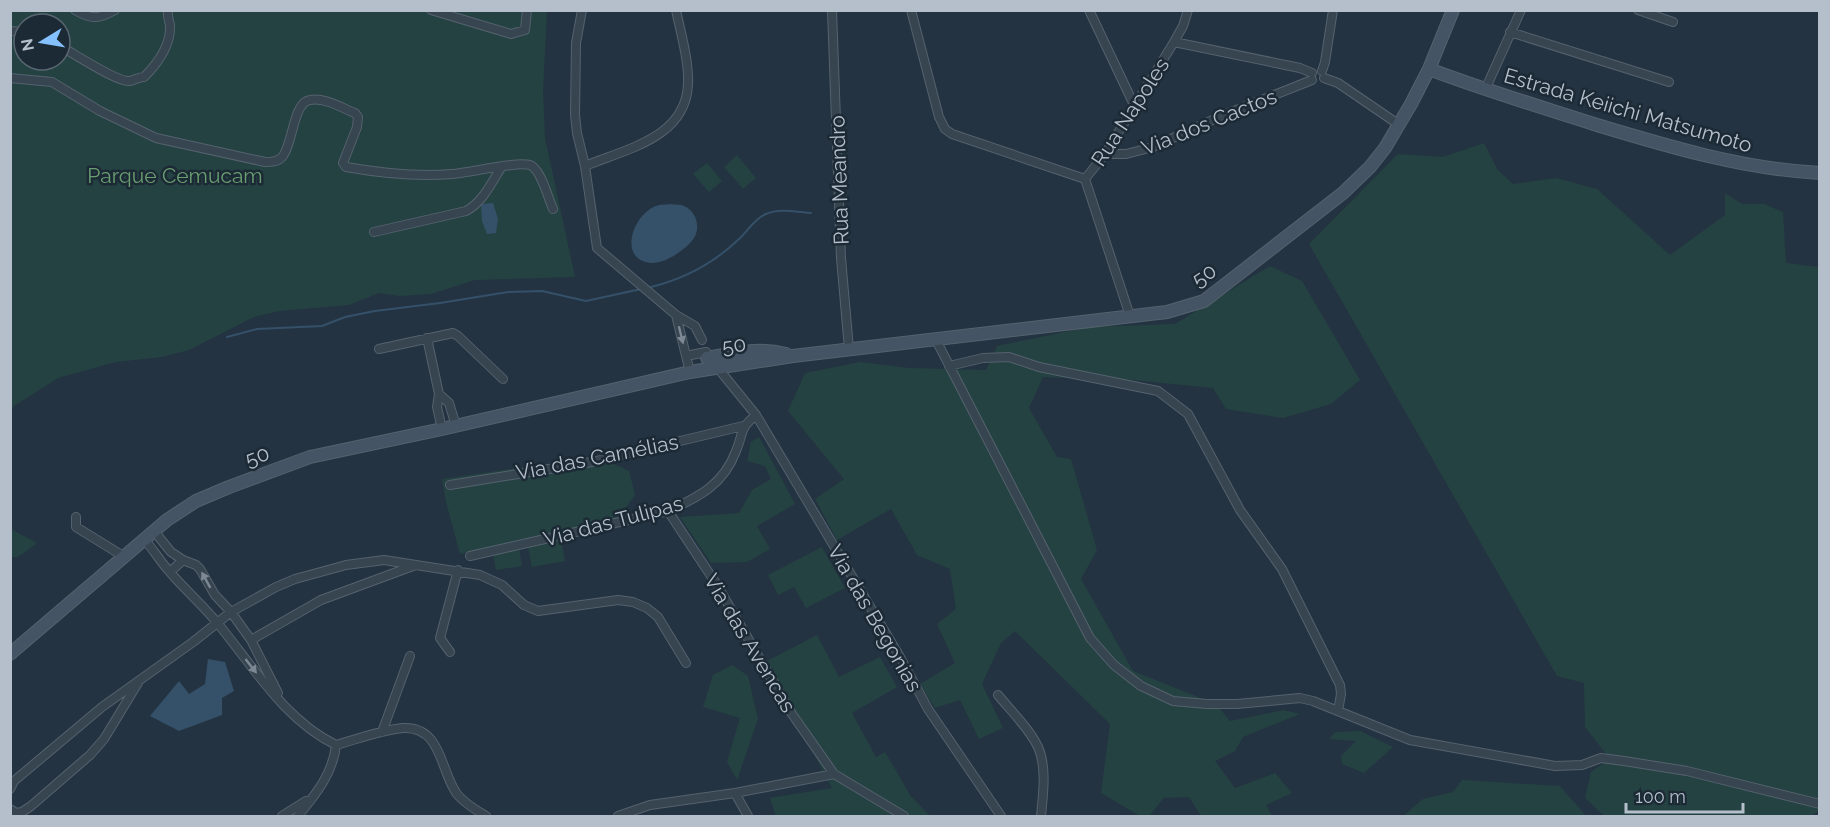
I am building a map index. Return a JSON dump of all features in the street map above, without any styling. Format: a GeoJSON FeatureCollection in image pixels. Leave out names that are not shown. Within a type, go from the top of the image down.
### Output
{"type":"FeatureCollection","features":[{"type":"Feature","properties":{"kind":"main road","name":"50"},"geometry":{"type":"LineString","coordinates":[[10,654],[123,556],[196,501],[310,457],[690,372],[708,355],[793,356],[1167,312],[1204,301],[1343,193],[1385,148],[1428,69],[1453,10]]}},
{"type":"Feature","properties":{"kind":"main road","name":"Estrada Keiichi Matsumoto"},"geometry":{"type":"LineString","coordinates":[[1428,69],[1485,90],[1697,154],[1755,166],[1820,173]]}},
{"type":"Feature","properties":{"kind":"street"},"geometry":{"type":"LineString","coordinates":[[75,10],[100,18],[115,10]]}},
{"type":"Feature","properties":{"kind":"street"},"geometry":{"type":"LineString","coordinates":[[72,52],[114,78],[130,81],[136,77],[144,77],[164,52],[170,25],[168,10]]}},
{"type":"Feature","properties":{"kind":"street"},"geometry":{"type":"LineString","coordinates":[[431,10],[511,34],[525,30],[527,10]]}},
{"type":"Feature","properties":{"kind":"street"},"geometry":{"type":"LineString","coordinates":[[582,10],[576,43],[575,114],[597,248],[676,315],[695,326],[708,355],[756,416],[743,426]]}},
{"type":"Feature","properties":{"kind":"street"},"geometry":{"type":"LineString","coordinates":[[585,166],[654,138],[668,129],[681,111],[688,86],[688,72],[676,10]]}},
{"type":"Feature","properties":{"kind":"street","name":"Rua Meandro"},"geometry":{"type":"LineString","coordinates":[[832,10],[841,258],[849,349]]}},
{"type":"Feature","properties":{"kind":"street"},"geometry":{"type":"LineString","coordinates":[[911,10],[936,107],[945,129],[952,134],[1085,179]]}},
{"type":"Feature","properties":{"kind":"street"},"geometry":{"type":"LineString","coordinates":[[1089,10],[1135,107]]}},
{"type":"Feature","properties":{"kind":"street","name":"Rua Napoles"},"geometry":{"type":"LineString","coordinates":[[1130,316],[1085,179],[1105,154],[1135,107],[1183,26],[1188,10]]}},
{"type":"Feature","properties":{"kind":"street"},"geometry":{"type":"LineString","coordinates":[[1318,76],[1326,62],[1333,10]]}},
{"type":"Feature","properties":{"kind":"street"},"geometry":{"type":"LineString","coordinates":[[1485,90],[1521,10]]}},
{"type":"Feature","properties":{"kind":"street"},"geometry":{"type":"LineString","coordinates":[[1638,10],[1673,22]]}},
{"type":"Feature","properties":{"kind":"street"},"geometry":{"type":"LineString","coordinates":[[1510,32],[1669,82]]}},
{"type":"Feature","properties":{"kind":"street"},"geometry":{"type":"LineString","coordinates":[[1174,42],[1300,68],[1338,83],[1398,124]]}},
{"type":"Feature","properties":{"kind":"street","name":"Via dos Cactos"},"geometry":{"type":"LineString","coordinates":[[1105,154],[1126,154],[1153,147],[1318,76]]}},
{"type":"Feature","properties":{"kind":"street"},"geometry":{"type":"LineString","coordinates":[[10,78],[52,82],[118,120],[156,138],[251,160],[276,162],[283,157],[300,106],[310,99],[335,105],[355,113],[358,117],[357,127],[343,163],[346,167],[372,172],[433,176],[486,171],[502,166],[523,164],[535,168],[541,177],[553,209]]}},
{"type":"Feature","properties":{"kind":"street"},"geometry":{"type":"LineString","coordinates":[[374,232],[466,211],[473,207],[483,195],[502,166]]}},
{"type":"Feature","properties":{"kind":"street"},"geometry":{"type":"LineString","coordinates":[[676,315],[690,372]]}},
{"type":"Feature","properties":{"kind":"street"},"geometry":{"type":"LineString","coordinates":[[378,349],[455,334],[503,380]]}},
{"type":"Feature","properties":{"kind":"street"},"geometry":{"type":"LineString","coordinates":[[427,338],[439,394],[437,406],[442,429]]}},
{"type":"Feature","properties":{"kind":"street"},"geometry":{"type":"LineString","coordinates":[[936,340],[1090,638],[1114,665],[1141,686],[1173,701],[1208,704],[1237,704],[1300,698],[1410,740],[1555,766],[1582,765],[1601,758],[1624,760],[1687,771],[1820,804]]}},
{"type":"Feature","properties":{"kind":"street"},"geometry":{"type":"LineString","coordinates":[[686,356],[708,355]]}},
{"type":"Feature","properties":{"kind":"street"},"geometry":{"type":"LineString","coordinates":[[949,366],[983,358],[1009,357],[1039,367],[1158,391],[1188,414],[1240,510],[1282,569],[1340,685],[1338,711]]}},
{"type":"Feature","properties":{"kind":"street"},"geometry":{"type":"LineString","coordinates":[[439,394],[449,404],[456,426]]}},
{"type":"Feature","properties":{"kind":"street","name":"Via das Begonias"},"geometry":{"type":"LineString","coordinates":[[756,416],[900,657],[928,709],[1001,816]]}},
{"type":"Feature","properties":{"kind":"street","name":"Via das Camélias"},"geometry":{"type":"LineString","coordinates":[[450,485],[592,462],[743,426]]}},
{"type":"Feature","properties":{"kind":"street","name":"Via das Tulipas"},"geometry":{"type":"LineString","coordinates":[[470,556],[668,511],[706,492],[719,481],[729,468],[737,450],[743,426]]}},
{"type":"Feature","properties":{"kind":"street","name":"Via das Avencas"},"geometry":{"type":"LineString","coordinates":[[668,511],[717,585],[792,714],[834,774]]}},
{"type":"Feature","properties":{"kind":"street"},"geometry":{"type":"LineString","coordinates":[[76,517],[76,527],[123,556]]}},
{"type":"Feature","properties":{"kind":"street"},"geometry":{"type":"LineString","coordinates":[[149,535],[183,560],[192,562],[200,569],[214,595],[231,612],[251,640],[285,707]]}},
{"type":"Feature","properties":{"kind":"street"},"geometry":{"type":"LineString","coordinates":[[149,535],[170,572],[218,624],[285,707],[319,737],[336,746],[382,732],[404,728],[417,729],[435,742],[457,794],[469,806],[486,816]]}},
{"type":"Feature","properties":{"kind":"street"},"geometry":{"type":"LineString","coordinates":[[170,572],[183,560]]}},
{"type":"Feature","properties":{"kind":"street"},"geometry":{"type":"LineString","coordinates":[[10,789],[14,781],[102,707],[218,624],[231,612],[295,579],[346,565],[384,560],[413,566],[458,570],[492,579],[524,605],[538,611],[618,600],[633,602],[647,608],[658,617],[686,663]]}},
{"type":"Feature","properties":{"kind":"street"},"geometry":{"type":"LineString","coordinates":[[251,640],[321,600],[413,566]]}},
{"type":"Feature","properties":{"kind":"street"},"geometry":{"type":"LineString","coordinates":[[450,652],[440,639],[458,570]]}},
{"type":"Feature","properties":{"kind":"street"},"geometry":{"type":"LineString","coordinates":[[382,732],[410,656]]}},
{"type":"Feature","properties":{"kind":"street"},"geometry":{"type":"LineString","coordinates":[[10,809],[16,813],[31,806],[90,755],[104,739],[142,677]]}},
{"type":"Feature","properties":{"kind":"street"},"geometry":{"type":"LineString","coordinates":[[998,695],[1032,737],[1038,748],[1043,770],[1041,816]]}},
{"type":"Feature","properties":{"kind":"street"},"geometry":{"type":"LineString","coordinates":[[298,816],[331,770],[336,746]]}},
{"type":"Feature","properties":{"kind":"street"},"geometry":{"type":"LineString","coordinates":[[618,816],[650,805],[735,793],[834,774],[904,816]]}},
{"type":"Feature","properties":{"kind":"street"},"geometry":{"type":"LineString","coordinates":[[735,793],[748,816]]}},
{"type":"Feature","properties":{"kind":"street"},"geometry":{"type":"LineString","coordinates":[[282,816],[314,796]]}},
{"type":"Feature","properties":{"kind":"green space","name":"Parque Cemucam"},"geometry":{"type":"Polygon","coordinates":[[[10,11],[547,11],[543,90],[545,138],[575,277],[475,280],[431,294],[400,296],[379,293],[349,305],[279,311],[254,317],[189,350],[162,357],[116,362],[58,378],[11,408],[10,11]]]}},
{"type":"Feature","properties":{"kind":"green space"},"geometry":{"type":"Polygon","coordinates":[[[1484,143],[1497,169],[1513,184],[1556,178],[1597,189],[1670,255],[1725,215],[1725,193],[1742,204],[1764,204],[1783,212],[1786,263],[1819,267],[1819,811],[1811,816],[1604,816],[1585,798],[1591,772],[1610,759],[1585,727],[1584,683],[1557,676],[1309,244],[1398,154],[1443,157],[1484,143]]]}},
{"type":"Feature","properties":{"kind":"green space"},"geometry":{"type":"Polygon","coordinates":[[[737,155],[756,178],[743,189],[724,167],[737,155]]]}},
{"type":"Feature","properties":{"kind":"green space"},"geometry":{"type":"Polygon","coordinates":[[[707,163],[722,181],[709,192],[693,174],[707,163]]]}},
{"type":"Feature","properties":{"kind":"green space"},"geometry":{"type":"Polygon","coordinates":[[[1270,266],[1302,281],[1360,380],[1331,404],[1283,418],[1226,409],[1213,388],[1133,380],[1043,377],[1029,408],[1057,457],[1071,459],[1097,550],[1081,579],[1133,671],[1216,704],[1230,721],[1284,710],[1300,714],[1243,737],[1235,751],[1215,761],[1235,788],[1275,773],[1292,793],[1266,805],[1272,816],[1201,816],[1189,797],[1164,798],[1149,816],[1140,816],[1101,793],[1110,724],[1015,631],[1001,643],[982,684],[1003,728],[979,739],[960,700],[935,708],[920,684],[955,663],[937,624],[956,609],[950,569],[917,555],[891,509],[837,540],[815,499],[844,479],[788,411],[805,373],[860,362],[909,368],[986,370],[997,346],[1089,327],[1175,324],[1270,266]]]}},
{"type":"Feature","properties":{"kind":"green space"},"geometry":{"type":"Polygon","coordinates":[[[759,437],[795,504],[757,526],[770,549],[747,562],[711,563],[680,517],[739,513],[752,490],[771,479],[765,466],[747,461],[751,442],[759,437]]]}},
{"type":"Feature","properties":{"kind":"green space"},"geometry":{"type":"Polygon","coordinates":[[[614,464],[629,471],[635,495],[618,518],[460,554],[442,479],[530,466],[614,464]]]}},
{"type":"Feature","properties":{"kind":"green space"},"geometry":{"type":"Polygon","coordinates":[[[11,529],[37,543],[18,557],[11,557],[11,529]]]}},
{"type":"Feature","properties":{"kind":"green space"},"geometry":{"type":"Polygon","coordinates":[[[561,540],[565,561],[532,567],[528,547],[561,540]]]}},
{"type":"Feature","properties":{"kind":"green space"},"geometry":{"type":"Polygon","coordinates":[[[822,547],[845,588],[806,608],[794,587],[778,595],[768,575],[822,547]]]}},
{"type":"Feature","properties":{"kind":"green space"},"geometry":{"type":"Polygon","coordinates":[[[519,548],[522,566],[496,570],[493,554],[519,548]]]}},
{"type":"Feature","properties":{"kind":"green space"},"geometry":{"type":"Polygon","coordinates":[[[817,635],[839,677],[880,657],[897,687],[852,713],[876,757],[885,752],[910,795],[930,816],[776,816],[770,798],[832,788],[765,662],[817,635]]]}},
{"type":"Feature","properties":{"kind":"green space"},"geometry":{"type":"Polygon","coordinates":[[[732,665],[748,676],[758,719],[737,780],[727,762],[740,718],[703,707],[713,675],[732,665]]]}},
{"type":"Feature","properties":{"kind":"green space"},"geometry":{"type":"Polygon","coordinates":[[[1360,731],[1393,747],[1364,773],[1342,764],[1341,756],[1356,741],[1329,739],[1335,732],[1360,731]]]}},
{"type":"Feature","properties":{"kind":"green space"},"geometry":{"type":"Polygon","coordinates":[[[1462,780],[1560,786],[1586,816],[1403,816],[1423,799],[1453,792],[1462,780]]]}},
{"type":"Feature","properties":{"kind":"water"},"geometry":{"type":"Polygon","coordinates":[[[493,203],[498,219],[496,233],[487,234],[482,221],[481,204],[493,203]]]}},
{"type":"Feature","properties":{"kind":"water"},"geometry":{"type":"Polygon","coordinates":[[[658,205],[683,205],[692,212],[697,224],[694,238],[681,251],[663,261],[651,263],[641,260],[634,254],[632,246],[635,227],[648,211],[658,205]]]}},
{"type":"Feature","properties":{"kind":"water"},"geometry":{"type":"Polygon","coordinates":[[[208,659],[225,662],[234,691],[222,698],[222,715],[179,731],[150,716],[179,681],[189,694],[205,684],[208,659]]]}},
{"type":"Feature","properties":{"kind":"waterway"},"geometry":{"type":"LineString","coordinates":[[647,288],[685,276],[708,263],[729,248],[766,214],[782,211],[811,213]]}},
{"type":"Feature","properties":{"kind":"waterway"},"geometry":{"type":"LineString","coordinates":[[227,337],[257,329],[322,326],[345,317],[375,311],[508,292],[542,291],[586,301],[641,289]]}}]}
